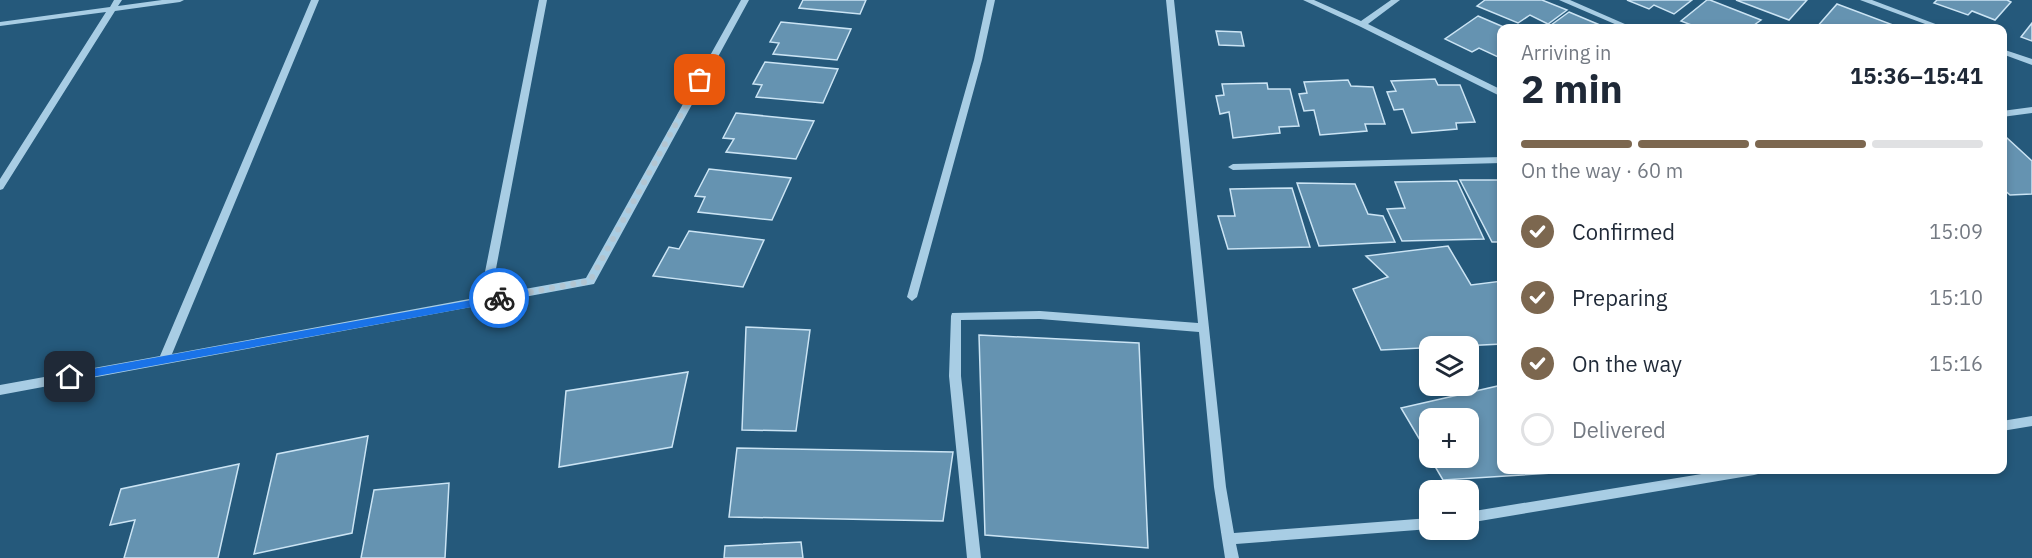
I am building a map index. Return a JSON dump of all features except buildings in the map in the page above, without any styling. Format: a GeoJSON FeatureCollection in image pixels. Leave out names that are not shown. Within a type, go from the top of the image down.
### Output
{"type":"FeatureCollection","features":[{"type":"Feature","properties":{"kind":"street"},"geometry":{"type":"LineString","coordinates":[[0,187],[118,0]]}},
{"type":"Feature","properties":{"kind":"street"},"geometry":{"type":"LineString","coordinates":[[0,24],[180,0]]}},
{"type":"Feature","properties":{"kind":"street"},"geometry":{"type":"LineString","coordinates":[[164,360],[315,0]]}},
{"type":"Feature","properties":{"kind":"street"},"geometry":{"type":"LineString","coordinates":[[485,301],[543,0]]}},
{"type":"Feature","properties":{"kind":"street"},"geometry":{"type":"LineString","coordinates":[[0,390],[590,281],[745,0]]}},
{"type":"Feature","properties":{"kind":"street"},"geometry":{"type":"LineString","coordinates":[[912,297],[978,60],[991,0]]}},
{"type":"Feature","properties":{"kind":"street"},"geometry":{"type":"LineString","coordinates":[[1170,0],[1220,487],[1232,558]]}},
{"type":"Feature","properties":{"kind":"street"},"geometry":{"type":"LineString","coordinates":[[1307,0],[1362,24],[1497,92]]}},
{"type":"Feature","properties":{"kind":"street"},"geometry":{"type":"LineString","coordinates":[[1362,24],[1396,0]]}},
{"type":"Feature","properties":{"kind":"street"},"geometry":{"type":"LineString","coordinates":[[1563,0],[1620,24]]}},
{"type":"Feature","properties":{"kind":"street"},"geometry":{"type":"LineString","coordinates":[[1864,0],[1931,24]]}},
{"type":"Feature","properties":{"kind":"street"},"geometry":{"type":"LineString","coordinates":[[2007,53],[2032,62]]}},
{"type":"Feature","properties":{"kind":"street"},"geometry":{"type":"LineString","coordinates":[[2007,113],[2032,110]]}},
{"type":"Feature","properties":{"kind":"street"},"geometry":{"type":"LineString","coordinates":[[1233,167],[1497,160]]}},
{"type":"Feature","properties":{"kind":"street"},"geometry":{"type":"LineString","coordinates":[[974,558],[955,376],[956,316],[1040,315],[1203,328]]}},
{"type":"Feature","properties":{"kind":"street"},"geometry":{"type":"LineString","coordinates":[[2007,425],[2032,421]]}},
{"type":"Feature","properties":{"kind":"street"},"geometry":{"type":"LineString","coordinates":[[1479,516],[1730,474]]}},
{"type":"Feature","properties":{"kind":"street"},"geometry":{"type":"LineString","coordinates":[[1229,539],[1419,524]]}},
{"type":"Feature","properties":{"kind":"way so far"},"geometry":{"type":"LineString","coordinates":[[499,298],[590,281],[700,80]]}},
{"type":"Feature","properties":{"kind":"route"},"geometry":{"type":"LineString","coordinates":[[70,377],[499,298]]}}]}
